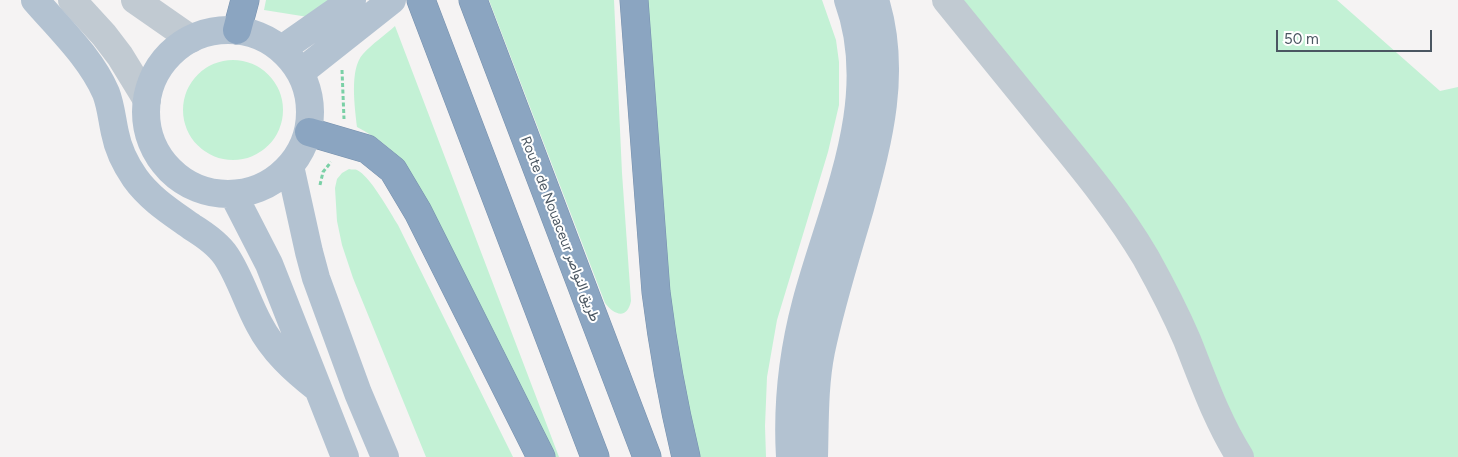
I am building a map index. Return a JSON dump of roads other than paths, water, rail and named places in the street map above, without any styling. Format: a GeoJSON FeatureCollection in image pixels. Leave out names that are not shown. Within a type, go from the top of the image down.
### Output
{"type":"FeatureCollection","features":[{"type":"Feature","properties":{"kind":"highway"},"geometry":{"type":"LineString","coordinates":[[237,30],[245,0]]}},
{"type":"Feature","properties":{"kind":"highway"},"geometry":{"type":"LineString","coordinates":[[421,0],[595,457]]}},
{"type":"Feature","properties":{"kind":"highway","name":"Route de Nouaceur طريق النواصر"},"geometry":{"type":"LineString","coordinates":[[473,0],[647,457]]}},
{"type":"Feature","properties":{"kind":"highway"},"geometry":{"type":"LineString","coordinates":[[634,0],[656,292],[662,339],[686,457]]}},
{"type":"Feature","properties":{"kind":"highway"},"geometry":{"type":"LineString","coordinates":[[309,132],[367,149],[393,170],[418,212],[541,457]]}},
{"type":"Feature","properties":{"kind":"main road"},"geometry":{"type":"LineString","coordinates":[[35,0],[82,55],[102,85],[110,107],[120,150],[135,179],[158,203],[204,234],[225,254],[233,266],[258,324],[267,338],[288,364],[317,388]]}},
{"type":"Feature","properties":{"kind":"main road"},"geometry":{"type":"LineString","coordinates":[[282,49],[352,0]]}},
{"type":"Feature","properties":{"kind":"main road"},"geometry":{"type":"LineString","coordinates":[[790,457],[790,405],[799,331],[854,140],[859,108],[860,52],[848,0]]}},
{"type":"Feature","properties":{"kind":"main road"},"geometry":{"type":"LineString","coordinates":[[814,457],[815,406],[821,353],[833,301],[875,154],[884,107],[886,64],[883,36],[875,0]]}},
{"type":"Feature","properties":{"kind":"main road"},"geometry":{"type":"LineString","coordinates":[[883,36],[887,0]]}},
{"type":"Feature","properties":{"kind":"main road"},"geometry":{"type":"LineString","coordinates":[[301,72],[386,4]]}},
{"type":"Feature","properties":{"kind":"main road"},"geometry":{"type":"LineString","coordinates":[[221,30],[237,30],[261,36],[282,49],[301,72],[309,92],[311,112],[309,132],[301,150],[290,166],[274,180],[254,190],[233,194],[201,189],[173,173],[154,148],[148,132],[146,116],[150,87],[161,64],[180,45],[191,38],[221,30]]}},
{"type":"Feature","properties":{"kind":"main road"},"geometry":{"type":"LineString","coordinates":[[290,166],[306,243],[316,278],[358,393],[385,457]]}},
{"type":"Feature","properties":{"kind":"main road"},"geometry":{"type":"LineString","coordinates":[[233,194],[270,264],[345,457]]}},
{"type":"Feature","properties":{"kind":"street"},"geometry":{"type":"LineString","coordinates":[[72,0],[104,35],[120,56],[147,100]]}},
{"type":"Feature","properties":{"kind":"street"},"geometry":{"type":"LineString","coordinates":[[135,0],[191,38]]}},
{"type":"Feature","properties":{"kind":"street"},"geometry":{"type":"LineString","coordinates":[[946,0],[1094,182],[1130,234],[1167,298],[1217,413],[1240,457]]}}]}
